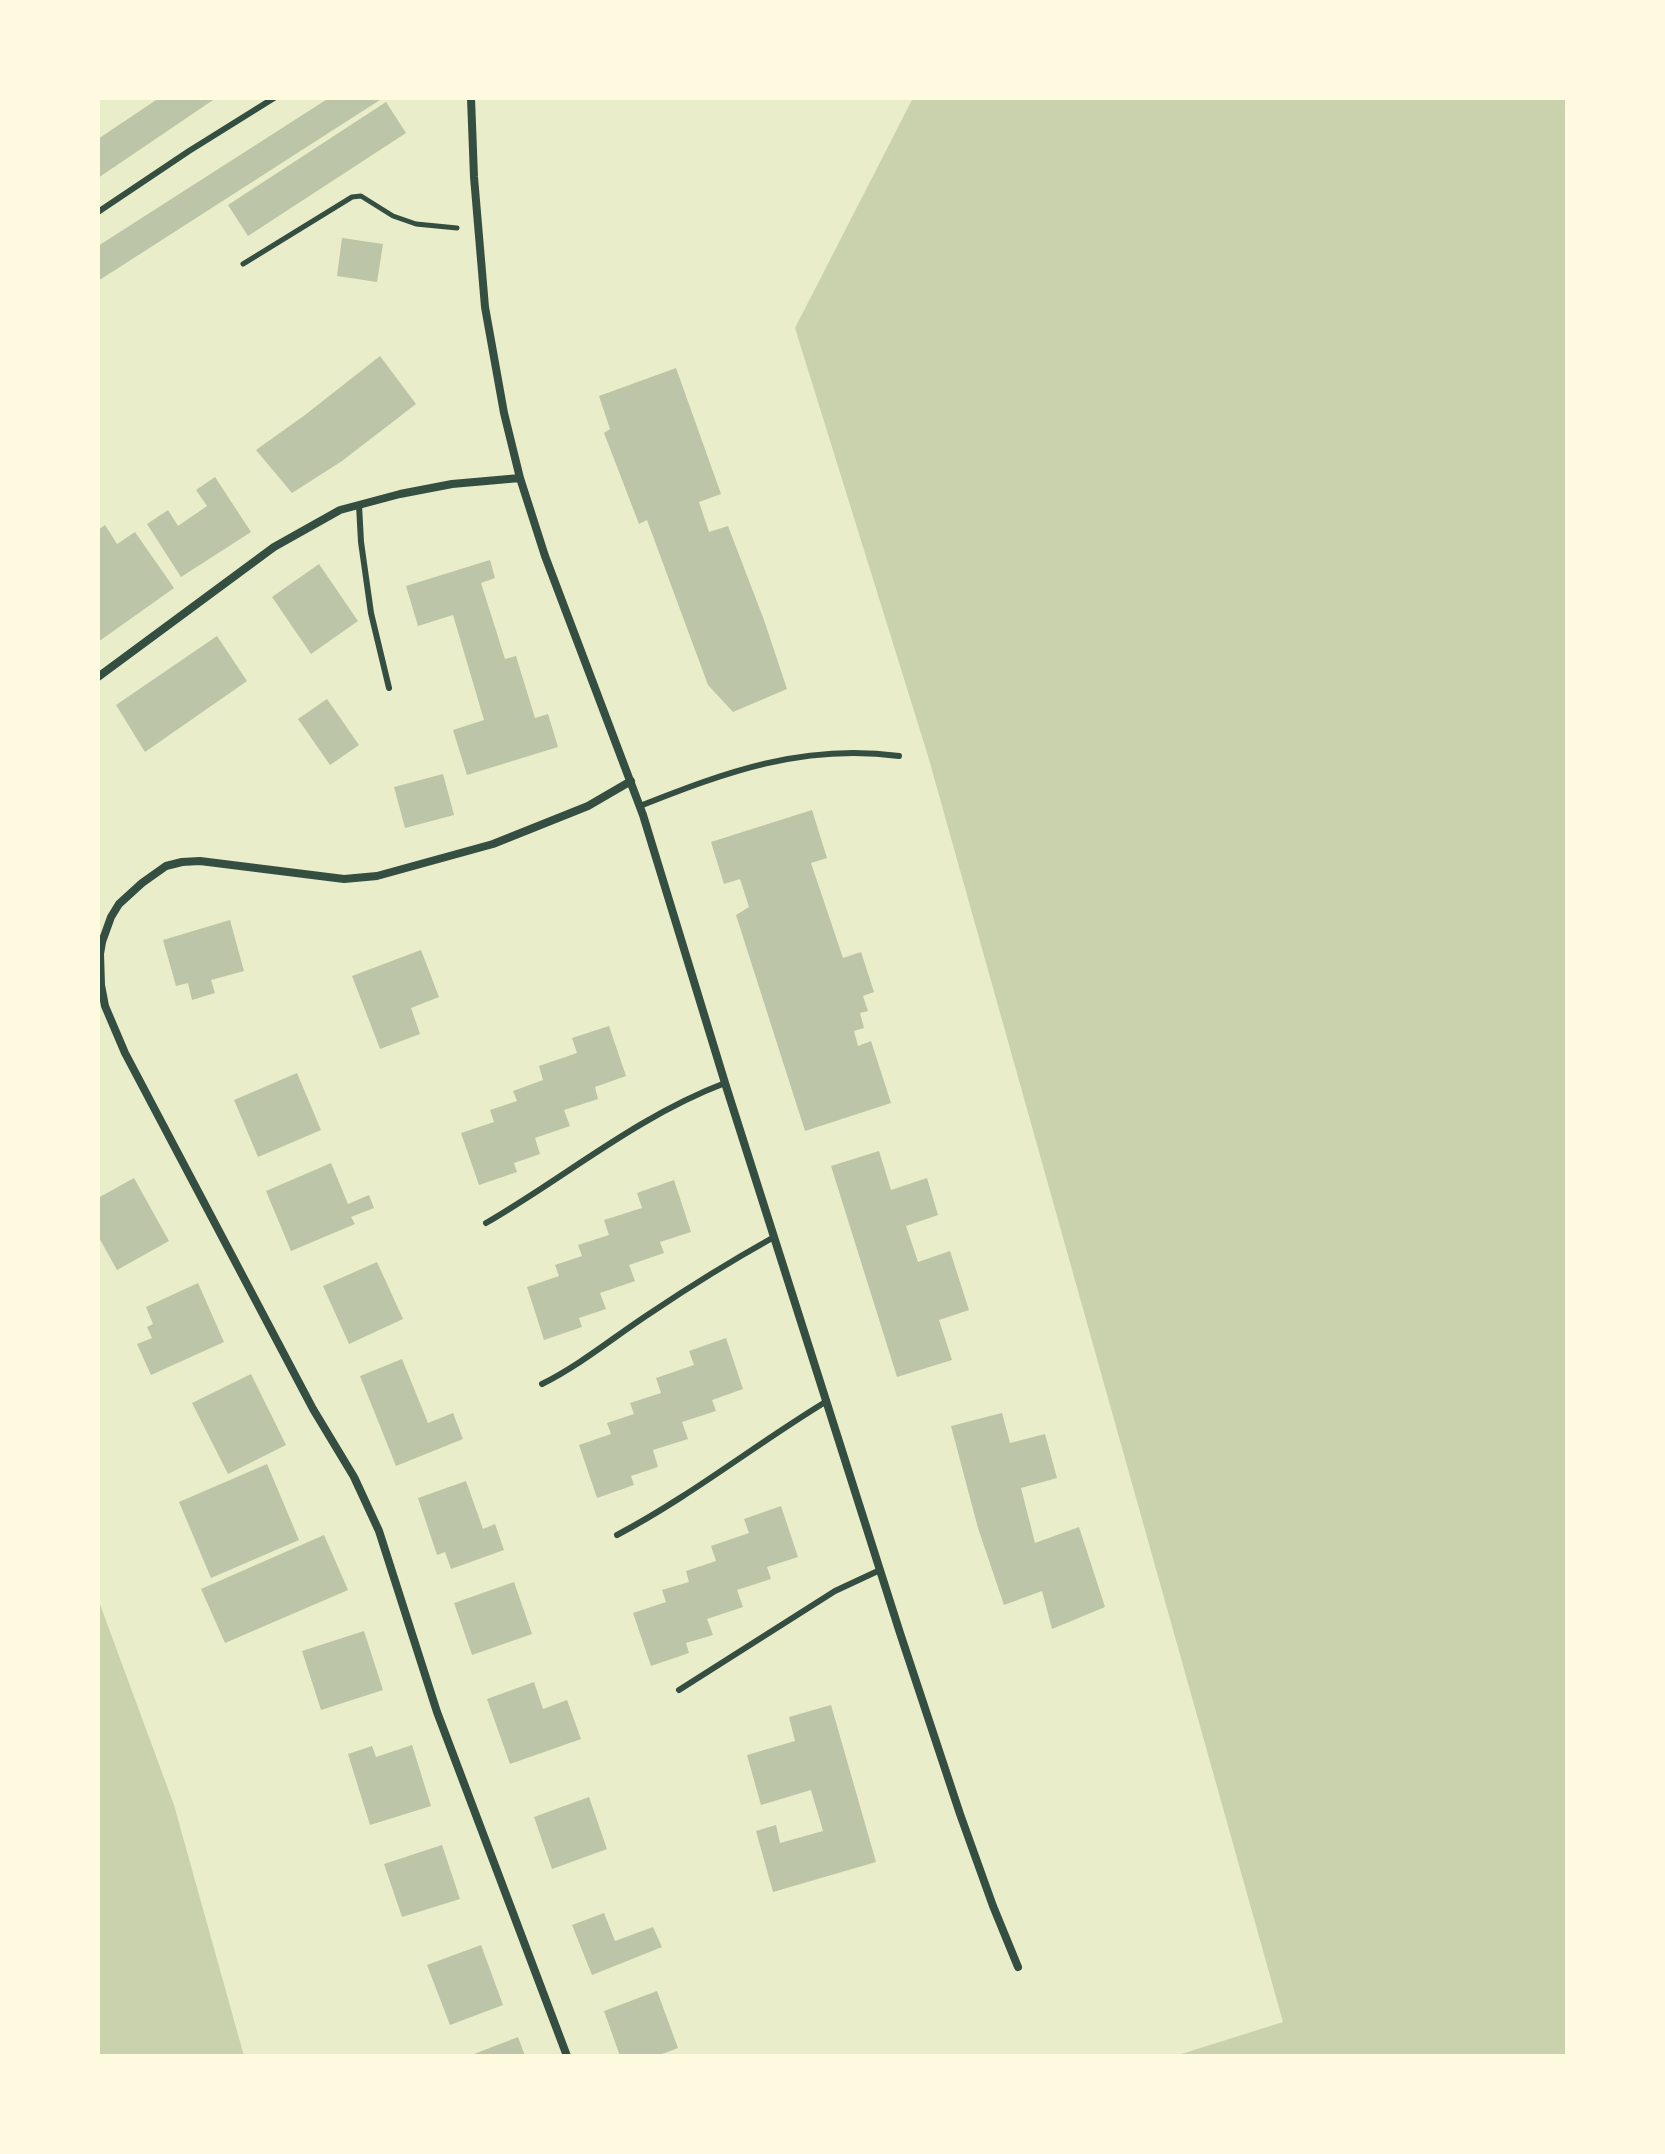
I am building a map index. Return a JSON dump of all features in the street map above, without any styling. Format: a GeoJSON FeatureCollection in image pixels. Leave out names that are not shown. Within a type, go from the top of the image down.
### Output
{"type":"FeatureCollection","features":[{"type":"Feature","properties":{"kind":"street"},"geometry":{"type":"LineString","coordinates":[[471,98],[485,307],[504,413],[520,478],[545,556],[640,806],[880,1570],[960,1814],[1018,1967]]}},
{"type":"Feature","properties":{"kind":"street"},"geometry":{"type":"LineString","coordinates":[[98,677],[274,547],[340,510],[452,484],[520,478]]}},
{"type":"Feature","properties":{"kind":"street"},"geometry":{"type":"LineString","coordinates":[[567,2056],[437,1712],[379,1531],[354,1477],[313,1409],[125,1053],[105,1006],[100,954],[114,910],[142,883],[171,864],[200,861],[344,879],[377,876],[493,844],[588,806],[631,781]]}},
{"type":"Feature","properties":{"kind":"lane"},"geometry":{"type":"LineString","coordinates":[[98,212],[274,98]]}},
{"type":"Feature","properties":{"kind":"lane"},"geometry":{"type":"LineString","coordinates":[[359,505],[362,557],[371,613],[389,688]]}},
{"type":"Feature","properties":{"kind":"lane"},"geometry":{"type":"LineString","coordinates":[[640,806],[744,768],[799,755],[871,752],[899,756]]}},
{"type":"Feature","properties":{"kind":"lane"},"geometry":{"type":"LineString","coordinates":[[486,1223],[644,1122],[696,1094],[725,1083]]}},
{"type":"Feature","properties":{"kind":"lane"},"geometry":{"type":"LineString","coordinates":[[542,1384],[568,1371],[709,1274],[774,1237]]}},
{"type":"Feature","properties":{"kind":"lane"},"geometry":{"type":"LineString","coordinates":[[617,1535],[684,1496],[827,1401]]}},
{"type":"Feature","properties":{"kind":"lane"},"geometry":{"type":"LineString","coordinates":[[679,1690],[835,1591],[880,1570]]}},
{"type":"Feature","properties":{"kind":"path"},"geometry":{"type":"LineString","coordinates":[[243,264],[352,197],[361,196],[393,216],[416,224],[478,230]]}},
{"type":"Feature","properties":{"kind":"green space"},"geometry":{"type":"Polygon","coordinates":[[[913,98],[1567,98],[1567,2056],[1175,2056],[1283,2022],[928,756],[795,328],[913,98]]]}},
{"type":"Feature","properties":{"kind":"green space"},"geometry":{"type":"Polygon","coordinates":[[[98,1599],[174,1805],[244,2056],[98,2056],[98,1599]]]}},
{"type":"Feature","properties":{"kind":"building"},"geometry":{"type":"Polygon","coordinates":[[[159,98],[216,98],[98,178],[98,139],[159,98]]]}},
{"type":"Feature","properties":{"kind":"building"},"geometry":{"type":"Polygon","coordinates":[[[329,98],[383,98],[98,281],[98,246],[329,98]]]}},
{"type":"Feature","properties":{"kind":"building"},"geometry":{"type":"Polygon","coordinates":[[[386,102],[406,133],[248,236],[228,205],[386,102]]]}},
{"type":"Feature","properties":{"kind":"building"},"geometry":{"type":"Polygon","coordinates":[[[342,238],[383,244],[377,282],[337,276],[342,238]]]}},
{"type":"Feature","properties":{"kind":"building"},"geometry":{"type":"Polygon","coordinates":[[[380,356],[416,404],[342,461],[292,493],[256,450],[380,356]]]}},
{"type":"Feature","properties":{"kind":"building"},"geometry":{"type":"Polygon","coordinates":[[[676,368],[721,494],[699,502],[709,532],[728,526],[787,689],[733,712],[708,685],[647,520],[639,524],[604,433],[610,429],[599,396],[676,368]]]}},
{"type":"Feature","properties":{"kind":"building"},"geometry":{"type":"Polygon","coordinates":[[[215,477],[251,532],[181,577],[147,524],[168,510],[178,526],[207,506],[196,490],[215,477]]]}},
{"type":"Feature","properties":{"kind":"building"},"geometry":{"type":"Polygon","coordinates":[[[105,525],[117,544],[135,532],[174,588],[98,642],[98,530],[105,525]]]}},
{"type":"Feature","properties":{"kind":"building"},"geometry":{"type":"Polygon","coordinates":[[[490,560],[495,578],[481,583],[505,659],[516,656],[535,718],[548,714],[558,747],[467,775],[453,730],[484,720],[453,615],[418,626],[406,586],[490,560]]]}},
{"type":"Feature","properties":{"kind":"building"},"geometry":{"type":"Polygon","coordinates":[[[319,564],[358,621],[311,654],[272,597],[319,564]]]}},
{"type":"Feature","properties":{"kind":"building"},"geometry":{"type":"Polygon","coordinates":[[[217,636],[247,681],[145,752],[116,705],[217,636]]]}},
{"type":"Feature","properties":{"kind":"building"},"geometry":{"type":"Polygon","coordinates":[[[327,699],[359,745],[330,765],[298,719],[327,699]]]}},
{"type":"Feature","properties":{"kind":"building"},"geometry":{"type":"Polygon","coordinates":[[[443,774],[454,815],[405,828],[394,787],[443,774]]]}},
{"type":"Feature","properties":{"kind":"building"},"geometry":{"type":"Polygon","coordinates":[[[812,810],[827,858],[811,863],[843,958],[861,952],[874,992],[863,996],[868,1011],[860,1013],[864,1028],[854,1031],[858,1046],[871,1041],[891,1103],[805,1131],[736,915],[749,907],[740,879],[724,884],[711,842],[812,810]]]}},
{"type":"Feature","properties":{"kind":"building"},"geometry":{"type":"Polygon","coordinates":[[[230,920],[244,971],[211,980],[215,993],[192,1000],[188,983],[176,986],[163,940],[230,920]]]}},
{"type":"Feature","properties":{"kind":"building"},"geometry":{"type":"Polygon","coordinates":[[[421,950],[439,997],[411,1008],[420,1034],[380,1049],[352,976],[421,950]]]}},
{"type":"Feature","properties":{"kind":"building"},"geometry":{"type":"Polygon","coordinates":[[[609,1026],[626,1076],[595,1087],[598,1099],[564,1110],[570,1126],[535,1138],[540,1154],[514,1163],[517,1172],[479,1185],[461,1133],[494,1122],[490,1110],[517,1101],[513,1091],[543,1080],[539,1066],[577,1053],[572,1038],[609,1026]]]}},
{"type":"Feature","properties":{"kind":"building"},"geometry":{"type":"Polygon","coordinates":[[[297,1073],[321,1130],[258,1157],[234,1100],[297,1073]]]}},
{"type":"Feature","properties":{"kind":"building"},"geometry":{"type":"Polygon","coordinates":[[[879,1151],[891,1190],[927,1178],[938,1215],[906,1226],[918,1262],[950,1251],[969,1310],[939,1320],[952,1360],[897,1377],[831,1166],[879,1151]]]}},
{"type":"Feature","properties":{"kind":"building"},"geometry":{"type":"Polygon","coordinates":[[[331,1163],[348,1204],[369,1195],[374,1208],[351,1217],[355,1224],[291,1251],[266,1191],[331,1163]]]}},
{"type":"Feature","properties":{"kind":"building"},"geometry":{"type":"Polygon","coordinates":[[[134,1178],[169,1241],[117,1270],[98,1236],[98,1198],[134,1178]]]}},
{"type":"Feature","properties":{"kind":"building"},"geometry":{"type":"Polygon","coordinates":[[[674,1180],[691,1232],[660,1242],[664,1253],[629,1265],[635,1281],[600,1293],[606,1309],[579,1318],[582,1327],[544,1340],[527,1287],[559,1276],[555,1265],[582,1256],[578,1245],[609,1235],[604,1220],[642,1208],[637,1193],[674,1180]]]}},
{"type":"Feature","properties":{"kind":"building"},"geometry":{"type":"Polygon","coordinates":[[[377,1262],[403,1319],[349,1344],[323,1286],[377,1262]]]}},
{"type":"Feature","properties":{"kind":"building"},"geometry":{"type":"Polygon","coordinates":[[[198,1283],[224,1342],[151,1375],[137,1344],[152,1338],[147,1327],[153,1324],[146,1307],[198,1283]]]}},
{"type":"Feature","properties":{"kind":"building"},"geometry":{"type":"Polygon","coordinates":[[[726,1338],[743,1389],[712,1400],[716,1411],[682,1422],[688,1439],[653,1450],[658,1467],[631,1476],[634,1485],[597,1498],[579,1445],[611,1434],[607,1423],[634,1414],[630,1403],[661,1393],[656,1378],[694,1365],[689,1351],[726,1338]]]}},
{"type":"Feature","properties":{"kind":"building"},"geometry":{"type":"Polygon","coordinates":[[[402,1359],[428,1423],[453,1413],[463,1439],[396,1466],[360,1376],[402,1359]]]}},
{"type":"Feature","properties":{"kind":"building"},"geometry":{"type":"Polygon","coordinates":[[[251,1374],[286,1445],[228,1474],[192,1403],[251,1374]]]}},
{"type":"Feature","properties":{"kind":"building"},"geometry":{"type":"Polygon","coordinates":[[[1002,1413],[1010,1443],[1045,1434],[1057,1478],[1021,1488],[1035,1543],[1079,1527],[1105,1607],[1052,1629],[1042,1591],[1004,1605],[978,1528],[951,1426],[1002,1413]]]}},
{"type":"Feature","properties":{"kind":"building"},"geometry":{"type":"Polygon","coordinates":[[[267,1464],[299,1540],[211,1578],[179,1502],[267,1464]]]}},
{"type":"Feature","properties":{"kind":"building"},"geometry":{"type":"Polygon","coordinates":[[[466,1481],[483,1529],[495,1524],[504,1550],[451,1569],[445,1552],[437,1555],[418,1498],[466,1481]]]}},
{"type":"Feature","properties":{"kind":"building"},"geometry":{"type":"Polygon","coordinates":[[[781,1506],[798,1557],[767,1567],[771,1579],[737,1590],[743,1607],[707,1619],[713,1635],[686,1643],[689,1653],[651,1666],[633,1613],[666,1602],[662,1590],[689,1582],[686,1571],[716,1561],[711,1546],[749,1533],[744,1519],[781,1506]]]}},
{"type":"Feature","properties":{"kind":"building"},"geometry":{"type":"Polygon","coordinates":[[[324,1535],[348,1590],[225,1643],[201,1589],[324,1535]]]}},
{"type":"Feature","properties":{"kind":"building"},"geometry":{"type":"Polygon","coordinates":[[[514,1582],[532,1634],[472,1655],[454,1603],[514,1582]]]}},
{"type":"Feature","properties":{"kind":"building"},"geometry":{"type":"Polygon","coordinates":[[[364,1631],[383,1690],[321,1710],[302,1651],[364,1631]]]}},
{"type":"Feature","properties":{"kind":"building"},"geometry":{"type":"Polygon","coordinates":[[[534,1682],[543,1709],[567,1700],[581,1739],[510,1764],[487,1699],[534,1682]]]}},
{"type":"Feature","properties":{"kind":"building"},"geometry":{"type":"Polygon","coordinates":[[[831,1705],[876,1862],[773,1892],[756,1831],[776,1825],[780,1843],[823,1831],[811,1790],[761,1805],[747,1755],[795,1741],[789,1717],[831,1705]]]}},
{"type":"Feature","properties":{"kind":"building"},"geometry":{"type":"Polygon","coordinates":[[[412,1745],[431,1806],[370,1825],[348,1754],[372,1746],[376,1757],[412,1745]]]}},
{"type":"Feature","properties":{"kind":"building"},"geometry":{"type":"Polygon","coordinates":[[[589,1797],[607,1849],[552,1869],[534,1817],[589,1797]]]}},
{"type":"Feature","properties":{"kind":"building"},"geometry":{"type":"Polygon","coordinates":[[[442,1845],[460,1899],[402,1917],[384,1864],[442,1845]]]}},
{"type":"Feature","properties":{"kind":"building"},"geometry":{"type":"Polygon","coordinates":[[[604,1913],[615,1941],[653,1927],[662,1947],[592,1975],[572,1925],[604,1913]]]}},
{"type":"Feature","properties":{"kind":"building"},"geometry":{"type":"Polygon","coordinates":[[[481,1945],[503,2005],[450,2025],[427,1965],[481,1945]]]}},
{"type":"Feature","properties":{"kind":"building"},"geometry":{"type":"Polygon","coordinates":[[[657,1991],[678,2048],[657,2056],[620,2056],[604,2011],[657,1991]]]}},
{"type":"Feature","properties":{"kind":"building"},"geometry":{"type":"Polygon","coordinates":[[[518,2037],[525,2056],[469,2056],[518,2037]]]}}]}
